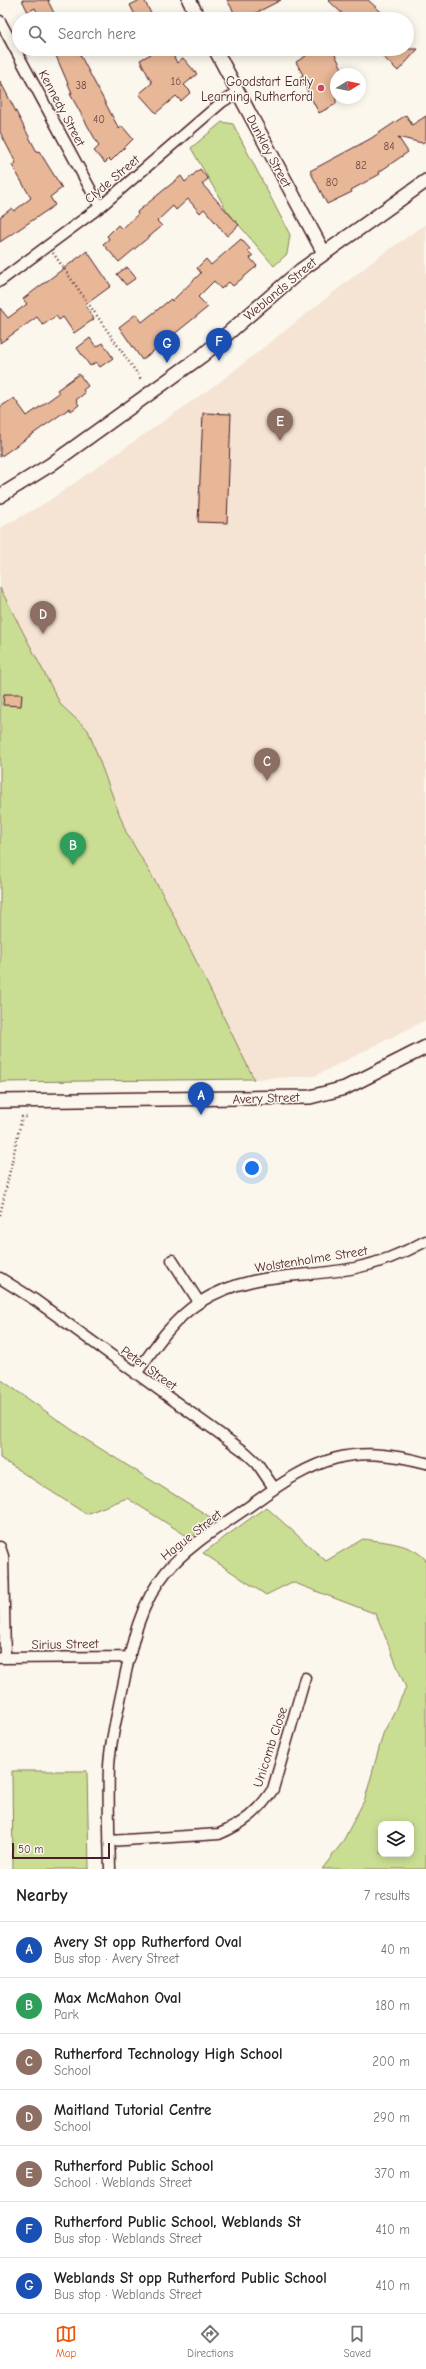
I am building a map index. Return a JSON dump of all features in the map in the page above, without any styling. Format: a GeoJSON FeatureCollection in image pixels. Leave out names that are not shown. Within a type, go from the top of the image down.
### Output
{"type":"FeatureCollection","features":[{"type":"Feature","properties":{"kind":"street"},"geometry":{"type":"LineString","coordinates":[[189,0],[195,12]]}},
{"type":"Feature","properties":{"kind":"street","name":"Kennedy Street"},"geometry":{"type":"LineString","coordinates":[[0,21],[12,43]]}},
{"type":"Feature","properties":{"kind":"street","name":"Kennedy Street"},"geometry":{"type":"LineString","coordinates":[[19,56],[100,207]]}},
{"type":"Feature","properties":{"kind":"street","name":"Dunkley Street"},"geometry":{"type":"LineString","coordinates":[[219,56],[324,252]]}},
{"type":"Feature","properties":{"kind":"street","name":"Clyde Street"},"geometry":{"type":"LineString","coordinates":[[0,281],[100,207],[222,102],[238,92]]}},
{"type":"Feature","properties":{"kind":"street","name":"Weblands Street"},"geometry":{"type":"LineString","coordinates":[[0,496],[50,465],[203,355],[324,252],[426,181]]}},
{"type":"Feature","properties":{"kind":"street","name":"Avery Street"},"geometry":{"type":"LineString","coordinates":[[0,1101],[310,1097],[345,1088],[426,1047]]}},
{"type":"Feature","properties":{"kind":"street","name":"Wolstenholme Street"},"geometry":{"type":"LineString","coordinates":[[136,1374],[165,1334],[199,1302],[222,1292],[265,1277],[355,1268],[398,1254],[426,1241]]}},
{"type":"Feature","properties":{"kind":"street"},"geometry":{"type":"LineString","coordinates":[[172,1260],[199,1302]]}},
{"type":"Feature","properties":{"kind":"street","name":"Peter Street"},"geometry":{"type":"LineString","coordinates":[[0,1278],[35,1300],[245,1452],[257,1463],[274,1488]]}},
{"type":"Feature","properties":{"kind":"street","name":"Hague Street"},"geometry":{"type":"LineString","coordinates":[[110,1869],[109,1765],[111,1744],[139,1619],[150,1592],[166,1572],[182,1556],[274,1488],[323,1461],[357,1453],[402,1456],[426,1463]]}},
{"type":"Feature","properties":{"kind":"street"},"geometry":{"type":"LineString","coordinates":[[0,1547],[3,1556],[3,1658]]}},
{"type":"Feature","properties":{"kind":"street","name":"Sirius Street"},"geometry":{"type":"LineString","coordinates":[[3,1658],[130,1657]]}},
{"type":"Feature","properties":{"kind":"street","name":"Unicomb Close"},"geometry":{"type":"LineString","coordinates":[[109,1841],[219,1834],[234,1828],[251,1816],[264,1804],[273,1789],[305,1678]]}},
{"type":"Feature","properties":{"kind":"path"},"geometry":{"type":"LineString","coordinates":[[48,246],[141,379]]}},
{"type":"Feature","properties":{"kind":"path"},"geometry":{"type":"LineString","coordinates":[[0,1215],[22,1117],[29,1118]]}},
{"type":"Feature","properties":{"kind":"shaded area"},"geometry":{"type":"Polygon","coordinates":[[[426,224],[426,1020],[315,1076],[254,1079],[165,898],[126,832],[88,730],[61,705],[0,588],[0,528],[47,502],[221,381],[377,258],[426,224]]]}},
{"type":"Feature","properties":{"kind":"green space"},"geometry":{"type":"Polygon","coordinates":[[[222,122],[233,124],[290,235],[287,254],[274,266],[227,211],[191,148],[222,122]]]}},
{"type":"Feature","properties":{"kind":"green space"},"geometry":{"type":"Polygon","coordinates":[[[0,588],[61,705],[88,730],[126,832],[165,898],[254,1079],[0,1082],[0,588]]]}},
{"type":"Feature","properties":{"kind":"green space"},"geometry":{"type":"Polygon","coordinates":[[[0,1379],[85,1439],[215,1520],[190,1538],[127,1498],[86,1514],[0,1458],[0,1379]]]}},
{"type":"Feature","properties":{"kind":"green space"},"geometry":{"type":"Polygon","coordinates":[[[266,1507],[326,1561],[363,1539],[397,1544],[413,1550],[426,1560],[426,1869],[322,1869],[342,1843],[365,1799],[383,1734],[406,1688],[376,1614],[292,1582],[266,1595],[203,1553],[266,1507]]]}},
{"type":"Feature","properties":{"kind":"green space"},"geometry":{"type":"Polygon","coordinates":[[[12,1771],[87,1771],[89,1869],[13,1869],[12,1771]]]}},
{"type":"Feature","properties":{"kind":"building"},"geometry":{"type":"Polygon","coordinates":[[[22,0],[50,0],[48,1],[54,12],[37,12],[35,8],[28,12],[22,0]]]}},
{"type":"Feature","properties":{"kind":"building"},"geometry":{"type":"Polygon","coordinates":[[[140,0],[144,0],[150,12],[134,12],[130,5],[140,0]]]}},
{"type":"Feature","properties":{"kind":"building"},"geometry":{"type":"Polygon","coordinates":[[[227,0],[281,0],[258,12],[234,12],[227,0]]]}},
{"type":"Feature","properties":{"kind":"building"},"geometry":{"type":"Polygon","coordinates":[[[328,0],[368,0],[381,12],[341,12],[328,0]]]}},
{"type":"Feature","properties":{"kind":"building"},"geometry":{"type":"Polygon","coordinates":[[[56,56],[81,56],[119,129],[122,126],[133,139],[111,161],[109,159],[105,163],[94,151],[99,146],[70,94],[72,93],[56,56]]]}},
{"type":"Feature","properties":{"kind":"building"},"geometry":{"type":"Polygon","coordinates":[[[147,56],[174,56],[177,63],[183,58],[197,74],[184,85],[191,92],[181,101],[176,96],[156,113],[139,94],[152,83],[140,60],[147,56]]]}},
{"type":"Feature","properties":{"kind":"building","name":"Goodstart Early Learning Rutherford"},"geometry":{"type":"Polygon","coordinates":[[[306,56],[336,56],[342,68],[330,68],[330,104],[336,104],[319,113],[300,77],[303,75],[296,62],[306,56]]]}},
{"type":"Feature","properties":{"kind":"building"},"geometry":{"type":"Polygon","coordinates":[[[382,56],[412,56],[398,71],[382,56]]]}},
{"type":"Feature","properties":{"kind":"building"},"geometry":{"type":"Polygon","coordinates":[[[0,81],[37,152],[39,151],[62,188],[50,197],[55,205],[0,242],[0,217],[12,208],[14,211],[31,198],[12,165],[16,163],[0,132],[0,81]]]}},
{"type":"Feature","properties":{"kind":"building"},"geometry":{"type":"Polygon","coordinates":[[[406,115],[412,125],[426,116],[426,141],[422,143],[398,137],[408,152],[379,172],[380,174],[351,190],[352,192],[327,204],[310,171],[370,139],[406,115]]]}},
{"type":"Feature","properties":{"kind":"building"},"geometry":{"type":"Polygon","coordinates":[[[200,169],[208,179],[202,184],[239,225],[227,236],[204,209],[200,213],[188,199],[176,210],[173,206],[157,221],[162,226],[119,262],[103,244],[109,239],[107,236],[118,225],[122,229],[138,214],[137,212],[181,176],[185,182],[200,169]]]}},
{"type":"Feature","properties":{"kind":"building"},"geometry":{"type":"Polygon","coordinates":[[[241,239],[250,249],[248,251],[253,256],[250,258],[257,266],[233,286],[229,282],[221,289],[214,281],[198,297],[208,307],[142,360],[119,327],[136,314],[142,322],[171,299],[172,301],[201,273],[197,268],[206,259],[211,265],[241,239]]]}},
{"type":"Feature","properties":{"kind":"building"},"geometry":{"type":"Polygon","coordinates":[[[87,251],[111,286],[85,305],[94,319],[74,333],[63,317],[59,320],[56,316],[43,325],[37,317],[0,343],[0,308],[8,318],[27,304],[23,299],[87,251]]]}},
{"type":"Feature","properties":{"kind":"building"},"geometry":{"type":"Polygon","coordinates":[[[127,267],[136,278],[126,285],[117,274],[127,267]]]}},
{"type":"Feature","properties":{"kind":"building"},"geometry":{"type":"Polygon","coordinates":[[[90,338],[96,347],[103,343],[113,358],[100,367],[96,362],[90,366],[77,348],[90,338]]]}},
{"type":"Feature","properties":{"kind":"building"},"geometry":{"type":"Polygon","coordinates":[[[79,374],[88,386],[83,390],[85,393],[76,400],[79,405],[71,411],[70,408],[0,457],[0,407],[14,398],[27,416],[59,393],[57,390],[79,374]]]}},
{"type":"Feature","properties":{"kind":"building"},"geometry":{"type":"Polygon","coordinates":[[[203,413],[231,414],[227,523],[198,522],[203,413]]]}},
{"type":"Feature","properties":{"kind":"building"},"geometry":{"type":"Polygon","coordinates":[[[4,694],[22,694],[21,706],[3,705],[4,694]]]}},
{"type":"Feature","properties":{"kind":"place","name":"Goodstart Early Learning Rutherford"},"geometry":{"type":"Point","coordinates":[321,88]}},
{"type":"Feature","properties":{"kind":"place","name":"Rutherford Public School, Weblands St"},"geometry":{"type":"Point","coordinates":[219,361]}},
{"type":"Feature","properties":{"kind":"place","name":"Weblands St opp Rutherford Public School"},"geometry":{"type":"Point","coordinates":[167,363]}},
{"type":"Feature","properties":{"kind":"place","name":"Rutherford Public School"},"geometry":{"type":"Point","coordinates":[280,441]}},
{"type":"Feature","properties":{"kind":"place","name":"Maitland Tutorial Centre"},"geometry":{"type":"Point","coordinates":[43,634]}},
{"type":"Feature","properties":{"kind":"place","name":"Rutherford Technology High School"},"geometry":{"type":"Point","coordinates":[267,781]}},
{"type":"Feature","properties":{"kind":"place","name":"Max McMahon Oval"},"geometry":{"type":"Point","coordinates":[73,865]}},
{"type":"Feature","properties":{"kind":"place","name":"Avery St opp Rutherford Oval"},"geometry":{"type":"Point","coordinates":[201,1115]}}]}
